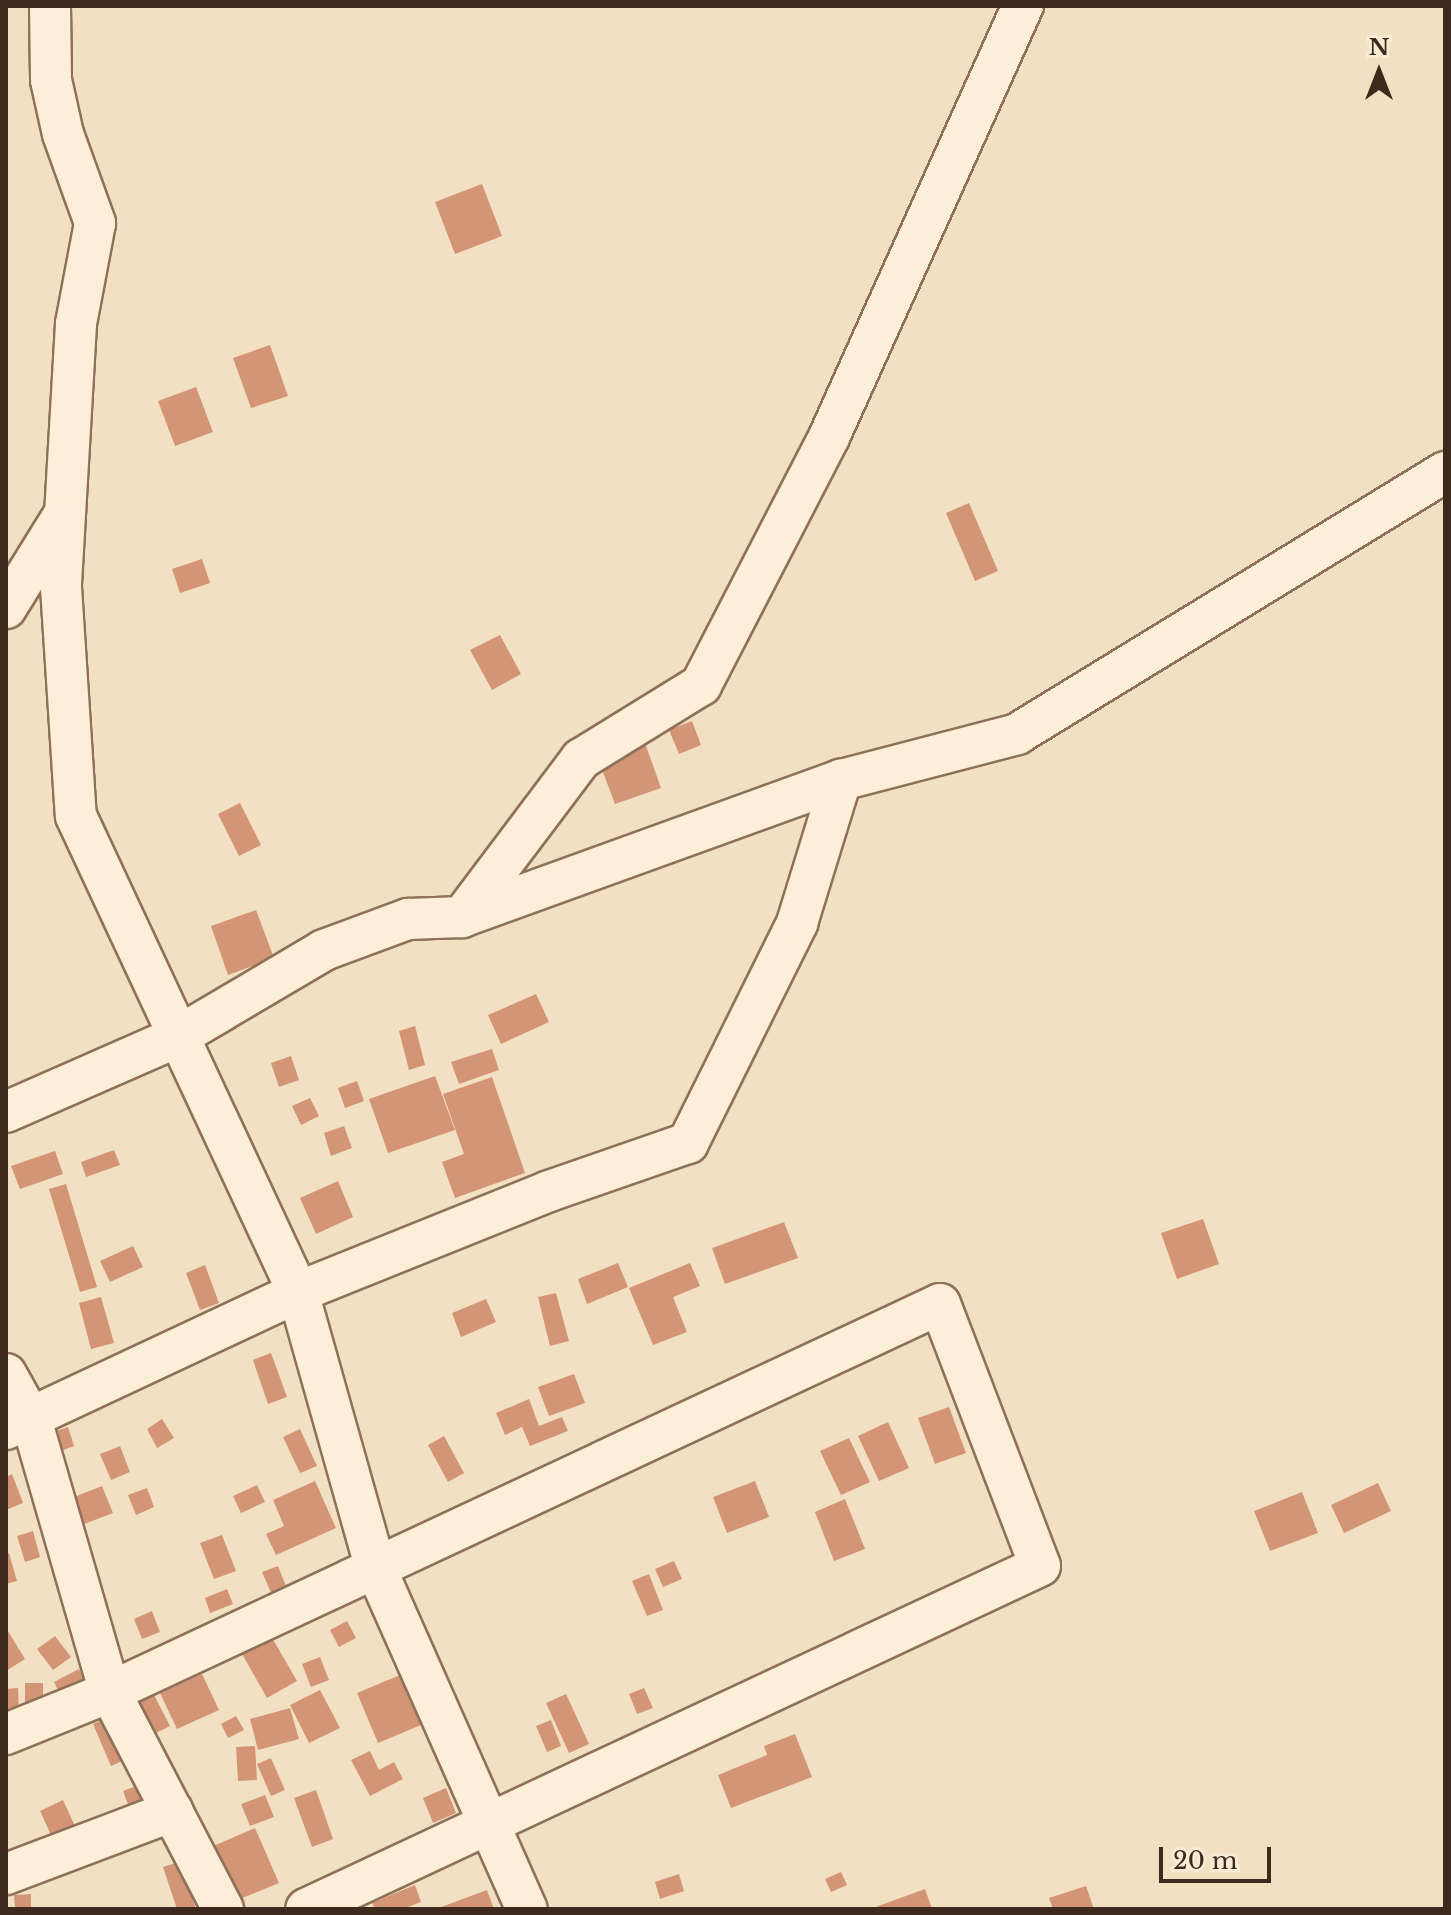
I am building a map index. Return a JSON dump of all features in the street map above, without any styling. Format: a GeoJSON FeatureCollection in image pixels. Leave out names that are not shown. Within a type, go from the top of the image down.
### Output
{"type":"FeatureCollection","features":[{"type":"Feature","properties":{"kind":"street"},"geometry":{"type":"LineString","coordinates":[[50,6],[51,80],[63,134],[95,223],[76,324],[61,587],[76,816],[298,1292],[376,1569],[492,1824],[527,1909]]}},
{"type":"Feature","properties":{"kind":"street"},"geometry":{"type":"LineString","coordinates":[[462,917],[581,759],[701,685],[829,437],[1023,6]]}},
{"type":"Feature","properties":{"kind":"street"},"geometry":{"type":"LineString","coordinates":[[6,1112],[177,1037],[324,950],[408,919],[462,917],[841,780],[1017,734],[1445,472]]}},
{"type":"Feature","properties":{"kind":"street"},"geometry":{"type":"LineString","coordinates":[[6,608],[65,512]]}},
{"type":"Feature","properties":{"kind":"street"},"geometry":{"type":"LineString","coordinates":[[18,1424],[298,1292],[549,1191],[688,1143],[797,923],[841,780]]}},
{"type":"Feature","properties":{"kind":"street"},"geometry":{"type":"LineString","coordinates":[[6,1734],[110,1692],[940,1304],[1040,1566],[306,1909]]}},
{"type":"Feature","properties":{"kind":"street"},"geometry":{"type":"LineString","coordinates":[[6,1374],[18,1424],[110,1692],[223,1909]]}},
{"type":"Feature","properties":{"kind":"street"},"geometry":{"type":"LineString","coordinates":[[6,1874],[173,1811]]}},
{"type":"Feature","properties":{"kind":"building"},"geometry":{"type":"Polygon","coordinates":[[[482,184],[502,236],[455,254],[435,202],[482,184]]]}},
{"type":"Feature","properties":{"kind":"building"},"geometry":{"type":"Polygon","coordinates":[[[270,345],[288,396],[251,408],[233,358],[270,345]]]}},
{"type":"Feature","properties":{"kind":"building"},"geometry":{"type":"Polygon","coordinates":[[[196,387],[213,432],[175,446],[158,401],[196,387]]]}},
{"type":"Feature","properties":{"kind":"building"},"geometry":{"type":"Polygon","coordinates":[[[969,503],[998,571],[975,581],[946,513],[969,503]]]}},
{"type":"Feature","properties":{"kind":"building"},"geometry":{"type":"Polygon","coordinates":[[[202,559],[210,583],[180,593],[172,569],[202,559]]]}},
{"type":"Feature","properties":{"kind":"building"},"geometry":{"type":"Polygon","coordinates":[[[500,635],[521,674],[492,690],[470,650],[500,635]]]}},
{"type":"Feature","properties":{"kind":"building"},"geometry":{"type":"Polygon","coordinates":[[[692,721],[701,745],[679,754],[669,730],[692,721]]]}},
{"type":"Feature","properties":{"kind":"building"},"geometry":{"type":"Polygon","coordinates":[[[645,743],[661,788],[615,804],[598,759],[645,743]]]}},
{"type":"Feature","properties":{"kind":"building"},"geometry":{"type":"Polygon","coordinates":[[[240,803],[261,845],[239,856],[218,814],[240,803]]]}},
{"type":"Feature","properties":{"kind":"building"},"geometry":{"type":"Polygon","coordinates":[[[256,910],[274,958],[228,975],[211,926],[256,910]]]}},
{"type":"Feature","properties":{"kind":"building"},"geometry":{"type":"Polygon","coordinates":[[[536,994],[549,1022],[501,1044],[488,1015],[536,994]]]}},
{"type":"Feature","properties":{"kind":"building"},"geometry":{"type":"Polygon","coordinates":[[[415,1026],[425,1065],[409,1070],[399,1031],[415,1026]]]}},
{"type":"Feature","properties":{"kind":"building"},"geometry":{"type":"Polygon","coordinates":[[[492,1049],[499,1070],[459,1084],[451,1062],[492,1049]]]}},
{"type":"Feature","properties":{"kind":"building"},"geometry":{"type":"Polygon","coordinates":[[[291,1056],[299,1080],[279,1087],[271,1063],[291,1056]]]}},
{"type":"Feature","properties":{"kind":"building"},"geometry":{"type":"Polygon","coordinates":[[[435,1076],[455,1130],[388,1153],[369,1099],[435,1076]]]}},
{"type":"Feature","properties":{"kind":"building"},"geometry":{"type":"Polygon","coordinates":[[[492,1077],[525,1173],[455,1198],[442,1162],[464,1154],[443,1094],[492,1077]]]}},
{"type":"Feature","properties":{"kind":"building"},"geometry":{"type":"Polygon","coordinates":[[[357,1081],[364,1101],[345,1108],[338,1088],[357,1081]]]}},
{"type":"Feature","properties":{"kind":"building"},"geometry":{"type":"Polygon","coordinates":[[[310,1098],[319,1116],[301,1125],[292,1106],[310,1098]]]}},
{"type":"Feature","properties":{"kind":"building"},"geometry":{"type":"Polygon","coordinates":[[[344,1126],[352,1148],[331,1156],[324,1133],[344,1126]]]}},
{"type":"Feature","properties":{"kind":"building"},"geometry":{"type":"Polygon","coordinates":[[[114,1150],[120,1165],[86,1177],[81,1162],[114,1150]]]}},
{"type":"Feature","properties":{"kind":"building"},"geometry":{"type":"Polygon","coordinates":[[[55,1151],[63,1174],[20,1189],[11,1166],[55,1151]]]}},
{"type":"Feature","properties":{"kind":"building"},"geometry":{"type":"Polygon","coordinates":[[[338,1181],[353,1217],[316,1234],[300,1198],[338,1181]]]}},
{"type":"Feature","properties":{"kind":"building"},"geometry":{"type":"Polygon","coordinates":[[[66,1184],[97,1287],[80,1292],[49,1189],[66,1184]]]}},
{"type":"Feature","properties":{"kind":"building"},"geometry":{"type":"Polygon","coordinates":[[[1203,1219],[1219,1264],[1177,1279],[1161,1233],[1203,1219]]]}},
{"type":"Feature","properties":{"kind":"building"},"geometry":{"type":"Polygon","coordinates":[[[784,1222],[798,1258],[725,1284],[712,1248],[784,1222]]]}},
{"type":"Feature","properties":{"kind":"building"},"geometry":{"type":"Polygon","coordinates":[[[133,1246],[143,1267],[110,1282],[100,1261],[133,1246]]]}},
{"type":"Feature","properties":{"kind":"building"},"geometry":{"type":"Polygon","coordinates":[[[618,1263],[628,1287],[587,1304],[578,1279],[618,1263]]]}},
{"type":"Feature","properties":{"kind":"building"},"geometry":{"type":"Polygon","coordinates":[[[690,1263],[700,1286],[673,1297],[687,1332],[653,1345],[629,1288],[690,1263]]]}},
{"type":"Feature","properties":{"kind":"building"},"geometry":{"type":"Polygon","coordinates":[[[205,1265],[219,1303],[200,1310],[186,1273],[205,1265]]]}},
{"type":"Feature","properties":{"kind":"building"},"geometry":{"type":"Polygon","coordinates":[[[556,1293],[569,1341],[550,1346],[538,1297],[556,1293]]]}},
{"type":"Feature","properties":{"kind":"building"},"geometry":{"type":"Polygon","coordinates":[[[101,1297],[114,1343],[91,1349],[79,1303],[101,1297]]]}},
{"type":"Feature","properties":{"kind":"building"},"geometry":{"type":"Polygon","coordinates":[[[486,1299],[496,1322],[461,1337],[452,1313],[486,1299]]]}},
{"type":"Feature","properties":{"kind":"building"},"geometry":{"type":"Polygon","coordinates":[[[271,1353],[287,1397],[268,1404],[253,1360],[271,1353]]]}},
{"type":"Feature","properties":{"kind":"building"},"geometry":{"type":"Polygon","coordinates":[[[574,1374],[585,1403],[549,1416],[538,1387],[574,1374]]]}},
{"type":"Feature","properties":{"kind":"building"},"geometry":{"type":"Polygon","coordinates":[[[529,1399],[539,1426],[562,1417],[568,1431],[530,1446],[522,1427],[505,1435],[496,1413],[529,1399]]]}},
{"type":"Feature","properties":{"kind":"building"},"geometry":{"type":"Polygon","coordinates":[[[949,1407],[966,1453],[935,1464],[918,1418],[949,1407]]]}},
{"type":"Feature","properties":{"kind":"building"},"geometry":{"type":"Polygon","coordinates":[[[162,1419],[174,1438],[157,1448],[147,1429],[162,1419]]]}},
{"type":"Feature","properties":{"kind":"building"},"geometry":{"type":"Polygon","coordinates":[[[888,1422],[909,1468],[879,1481],[858,1436],[888,1422]]]}},
{"type":"Feature","properties":{"kind":"building"},"geometry":{"type":"Polygon","coordinates":[[[68,1427],[74,1446],[53,1454],[45,1435],[68,1427]]]}},
{"type":"Feature","properties":{"kind":"building"},"geometry":{"type":"Polygon","coordinates":[[[300,1429],[317,1466],[300,1473],[283,1437],[300,1429]]]}},
{"type":"Feature","properties":{"kind":"building"},"geometry":{"type":"Polygon","coordinates":[[[444,1436],[464,1473],[448,1482],[428,1445],[444,1436]]]}},
{"type":"Feature","properties":{"kind":"building"},"geometry":{"type":"Polygon","coordinates":[[[849,1438],[870,1482],[841,1495],[820,1451],[849,1438]]]}},
{"type":"Feature","properties":{"kind":"building"},"geometry":{"type":"Polygon","coordinates":[[[120,1446],[130,1472],[111,1480],[100,1454],[120,1446]]]}},
{"type":"Feature","properties":{"kind":"building"},"geometry":{"type":"Polygon","coordinates":[[[12,1474],[23,1503],[6,1510],[6,1477],[12,1474]]]}},
{"type":"Feature","properties":{"kind":"building"},"geometry":{"type":"Polygon","coordinates":[[[315,1481],[336,1528],[276,1555],[266,1534],[284,1526],[273,1500],[315,1481]]]}},
{"type":"Feature","properties":{"kind":"building"},"geometry":{"type":"Polygon","coordinates":[[[755,1481],[769,1517],[727,1533],[713,1497],[755,1481]]]}},
{"type":"Feature","properties":{"kind":"building"},"geometry":{"type":"Polygon","coordinates":[[[1378,1483],[1391,1511],[1344,1533],[1331,1505],[1378,1483]]]}},
{"type":"Feature","properties":{"kind":"building"},"geometry":{"type":"Polygon","coordinates":[[[257,1485],[265,1502],[241,1513],[233,1496],[257,1485]]]}},
{"type":"Feature","properties":{"kind":"building"},"geometry":{"type":"Polygon","coordinates":[[[102,1486],[113,1513],[84,1524],[74,1497],[102,1486]]]}},
{"type":"Feature","properties":{"kind":"building"},"geometry":{"type":"Polygon","coordinates":[[[147,1488],[154,1507],[136,1515],[128,1495],[147,1488]]]}},
{"type":"Feature","properties":{"kind":"building"},"geometry":{"type":"Polygon","coordinates":[[[1302,1492],[1318,1533],[1270,1551],[1254,1511],[1302,1492]]]}},
{"type":"Feature","properties":{"kind":"building"},"geometry":{"type":"Polygon","coordinates":[[[845,1499],[865,1549],[834,1561],[815,1512],[845,1499]]]}},
{"type":"Feature","properties":{"kind":"building"},"geometry":{"type":"Polygon","coordinates":[[[33,1531],[40,1557],[25,1562],[17,1536],[33,1531]]]}},
{"type":"Feature","properties":{"kind":"building"},"geometry":{"type":"Polygon","coordinates":[[[222,1535],[236,1571],[214,1579],[200,1543],[222,1535]]]}},
{"type":"Feature","properties":{"kind":"building"},"geometry":{"type":"Polygon","coordinates":[[[9,1553],[17,1581],[6,1584],[6,1554],[9,1553]]]}},
{"type":"Feature","properties":{"kind":"building"},"geometry":{"type":"Polygon","coordinates":[[[674,1561],[682,1579],[663,1587],[655,1569],[674,1561]]]}},
{"type":"Feature","properties":{"kind":"building"},"geometry":{"type":"Polygon","coordinates":[[[278,1566],[288,1591],[273,1597],[262,1572],[278,1566]]]}},
{"type":"Feature","properties":{"kind":"building"},"geometry":{"type":"Polygon","coordinates":[[[649,1574],[663,1610],[647,1616],[632,1581],[649,1574]]]}},
{"type":"Feature","properties":{"kind":"building"},"geometry":{"type":"Polygon","coordinates":[[[227,1589],[233,1604],[210,1613],[205,1598],[227,1589]]]}},
{"type":"Feature","properties":{"kind":"building"},"geometry":{"type":"Polygon","coordinates":[[[152,1611],[160,1632],[142,1639],[134,1619],[152,1611]]]}},
{"type":"Feature","properties":{"kind":"building"},"geometry":{"type":"Polygon","coordinates":[[[347,1621],[356,1638],[339,1647],[330,1630],[347,1621]]]}},
{"type":"Feature","properties":{"kind":"building"},"geometry":{"type":"Polygon","coordinates":[[[6,1628],[25,1659],[6,1671],[6,1628]]]}},
{"type":"Feature","properties":{"kind":"building"},"geometry":{"type":"Polygon","coordinates":[[[55,1636],[71,1657],[53,1670],[37,1649],[55,1636]]]}},
{"type":"Feature","properties":{"kind":"building"},"geometry":{"type":"Polygon","coordinates":[[[271,1636],[297,1681],[267,1698],[241,1652],[271,1636]]]}},
{"type":"Feature","properties":{"kind":"building"},"geometry":{"type":"Polygon","coordinates":[[[320,1657],[329,1680],[311,1687],[302,1664],[320,1657]]]}},
{"type":"Feature","properties":{"kind":"building"},"geometry":{"type":"Polygon","coordinates":[[[79,1669],[87,1685],[62,1698],[54,1682],[79,1669]]]}},
{"type":"Feature","properties":{"kind":"building"},"geometry":{"type":"Polygon","coordinates":[[[202,1674],[219,1710],[177,1729],[160,1693],[202,1674]]]}},
{"type":"Feature","properties":{"kind":"building"},"geometry":{"type":"Polygon","coordinates":[[[400,1675],[421,1725],[378,1743],[357,1693],[400,1675]]]}},
{"type":"Feature","properties":{"kind":"building"},"geometry":{"type":"Polygon","coordinates":[[[25,1683],[43,1683],[43,1710],[25,1710],[25,1683]]]}},
{"type":"Feature","properties":{"kind":"building"},"geometry":{"type":"Polygon","coordinates":[[[18,1688],[19,1714],[6,1715],[6,1689],[18,1688]]]}},
{"type":"Feature","properties":{"kind":"building"},"geometry":{"type":"Polygon","coordinates":[[[644,1688],[653,1708],[637,1714],[629,1694],[644,1688]]]}},
{"type":"Feature","properties":{"kind":"building"},"geometry":{"type":"Polygon","coordinates":[[[320,1690],[340,1728],[309,1743],[290,1705],[320,1690]]]}},
{"type":"Feature","properties":{"kind":"building"},"geometry":{"type":"Polygon","coordinates":[[[152,1691],[170,1726],[154,1734],[136,1699],[152,1691]]]}},
{"type":"Feature","properties":{"kind":"building"},"geometry":{"type":"Polygon","coordinates":[[[566,1694],[589,1744],[569,1753],[546,1703],[566,1694]]]}},
{"type":"Feature","properties":{"kind":"building"},"geometry":{"type":"Polygon","coordinates":[[[290,1708],[299,1739],[258,1750],[250,1719],[290,1708]]]}},
{"type":"Feature","properties":{"kind":"building"},"geometry":{"type":"Polygon","coordinates":[[[112,1716],[131,1757],[111,1766],[93,1724],[112,1716]]]}},
{"type":"Feature","properties":{"kind":"building"},"geometry":{"type":"Polygon","coordinates":[[[236,1716],[244,1730],[228,1738],[221,1724],[236,1716]]]}},
{"type":"Feature","properties":{"kind":"building"},"geometry":{"type":"Polygon","coordinates":[[[551,1720],[561,1746],[547,1752],[536,1726],[551,1720]]]}},
{"type":"Feature","properties":{"kind":"building"},"geometry":{"type":"Polygon","coordinates":[[[795,1734],[812,1777],[731,1808],[718,1775],[767,1755],[764,1746],[795,1734]]]}},
{"type":"Feature","properties":{"kind":"building"},"geometry":{"type":"Polygon","coordinates":[[[255,1746],[257,1780],[238,1781],[236,1747],[255,1746]]]}},
{"type":"Feature","properties":{"kind":"building"},"geometry":{"type":"Polygon","coordinates":[[[370,1751],[379,1770],[394,1762],[403,1779],[370,1796],[351,1760],[370,1751]]]}},
{"type":"Feature","properties":{"kind":"building"},"geometry":{"type":"Polygon","coordinates":[[[271,1758],[285,1790],[271,1796],[257,1764],[271,1758]]]}},
{"type":"Feature","properties":{"kind":"building"},"geometry":{"type":"Polygon","coordinates":[[[139,1785],[150,1811],[133,1818],[123,1791],[139,1785]]]}},
{"type":"Feature","properties":{"kind":"building"},"geometry":{"type":"Polygon","coordinates":[[[446,1788],[456,1813],[433,1823],[423,1798],[446,1788]]]}},
{"type":"Feature","properties":{"kind":"building"},"geometry":{"type":"Polygon","coordinates":[[[316,1790],[333,1839],[312,1847],[294,1798],[316,1790]]]}},
{"type":"Feature","properties":{"kind":"building"},"geometry":{"type":"Polygon","coordinates":[[[265,1795],[274,1817],[250,1826],[241,1804],[265,1795]]]}},
{"type":"Feature","properties":{"kind":"building"},"geometry":{"type":"Polygon","coordinates":[[[63,1800],[79,1835],[56,1846],[40,1811],[63,1800]]]}},
{"type":"Feature","properties":{"kind":"building"},"geometry":{"type":"Polygon","coordinates":[[[255,1828],[279,1883],[235,1901],[211,1847],[255,1828]]]}},
{"type":"Feature","properties":{"kind":"building"},"geometry":{"type":"Polygon","coordinates":[[[179,1862],[196,1909],[177,1909],[163,1867],[179,1862]]]}},
{"type":"Feature","properties":{"kind":"building"},"geometry":{"type":"Polygon","coordinates":[[[841,1872],[847,1885],[831,1892],[825,1879],[841,1872]]]}},
{"type":"Feature","properties":{"kind":"building"},"geometry":{"type":"Polygon","coordinates":[[[679,1874],[684,1891],[660,1899],[655,1882],[679,1874]]]}},
{"type":"Feature","properties":{"kind":"building"},"geometry":{"type":"Polygon","coordinates":[[[415,1885],[421,1902],[403,1909],[375,1909],[372,1903],[415,1885]]]}},
{"type":"Feature","properties":{"kind":"building"},"geometry":{"type":"Polygon","coordinates":[[[1086,1886],[1094,1909],[1053,1909],[1049,1898],[1086,1886]]]}},
{"type":"Feature","properties":{"kind":"building"},"geometry":{"type":"Polygon","coordinates":[[[925,1889],[932,1909],[870,1909],[925,1889]]]}},
{"type":"Feature","properties":{"kind":"building"},"geometry":{"type":"Polygon","coordinates":[[[487,1890],[494,1909],[436,1909],[487,1890]]]}},
{"type":"Feature","properties":{"kind":"building"},"geometry":{"type":"Polygon","coordinates":[[[31,1894],[31,1909],[15,1909],[14,1895],[31,1894]]]}}]}
